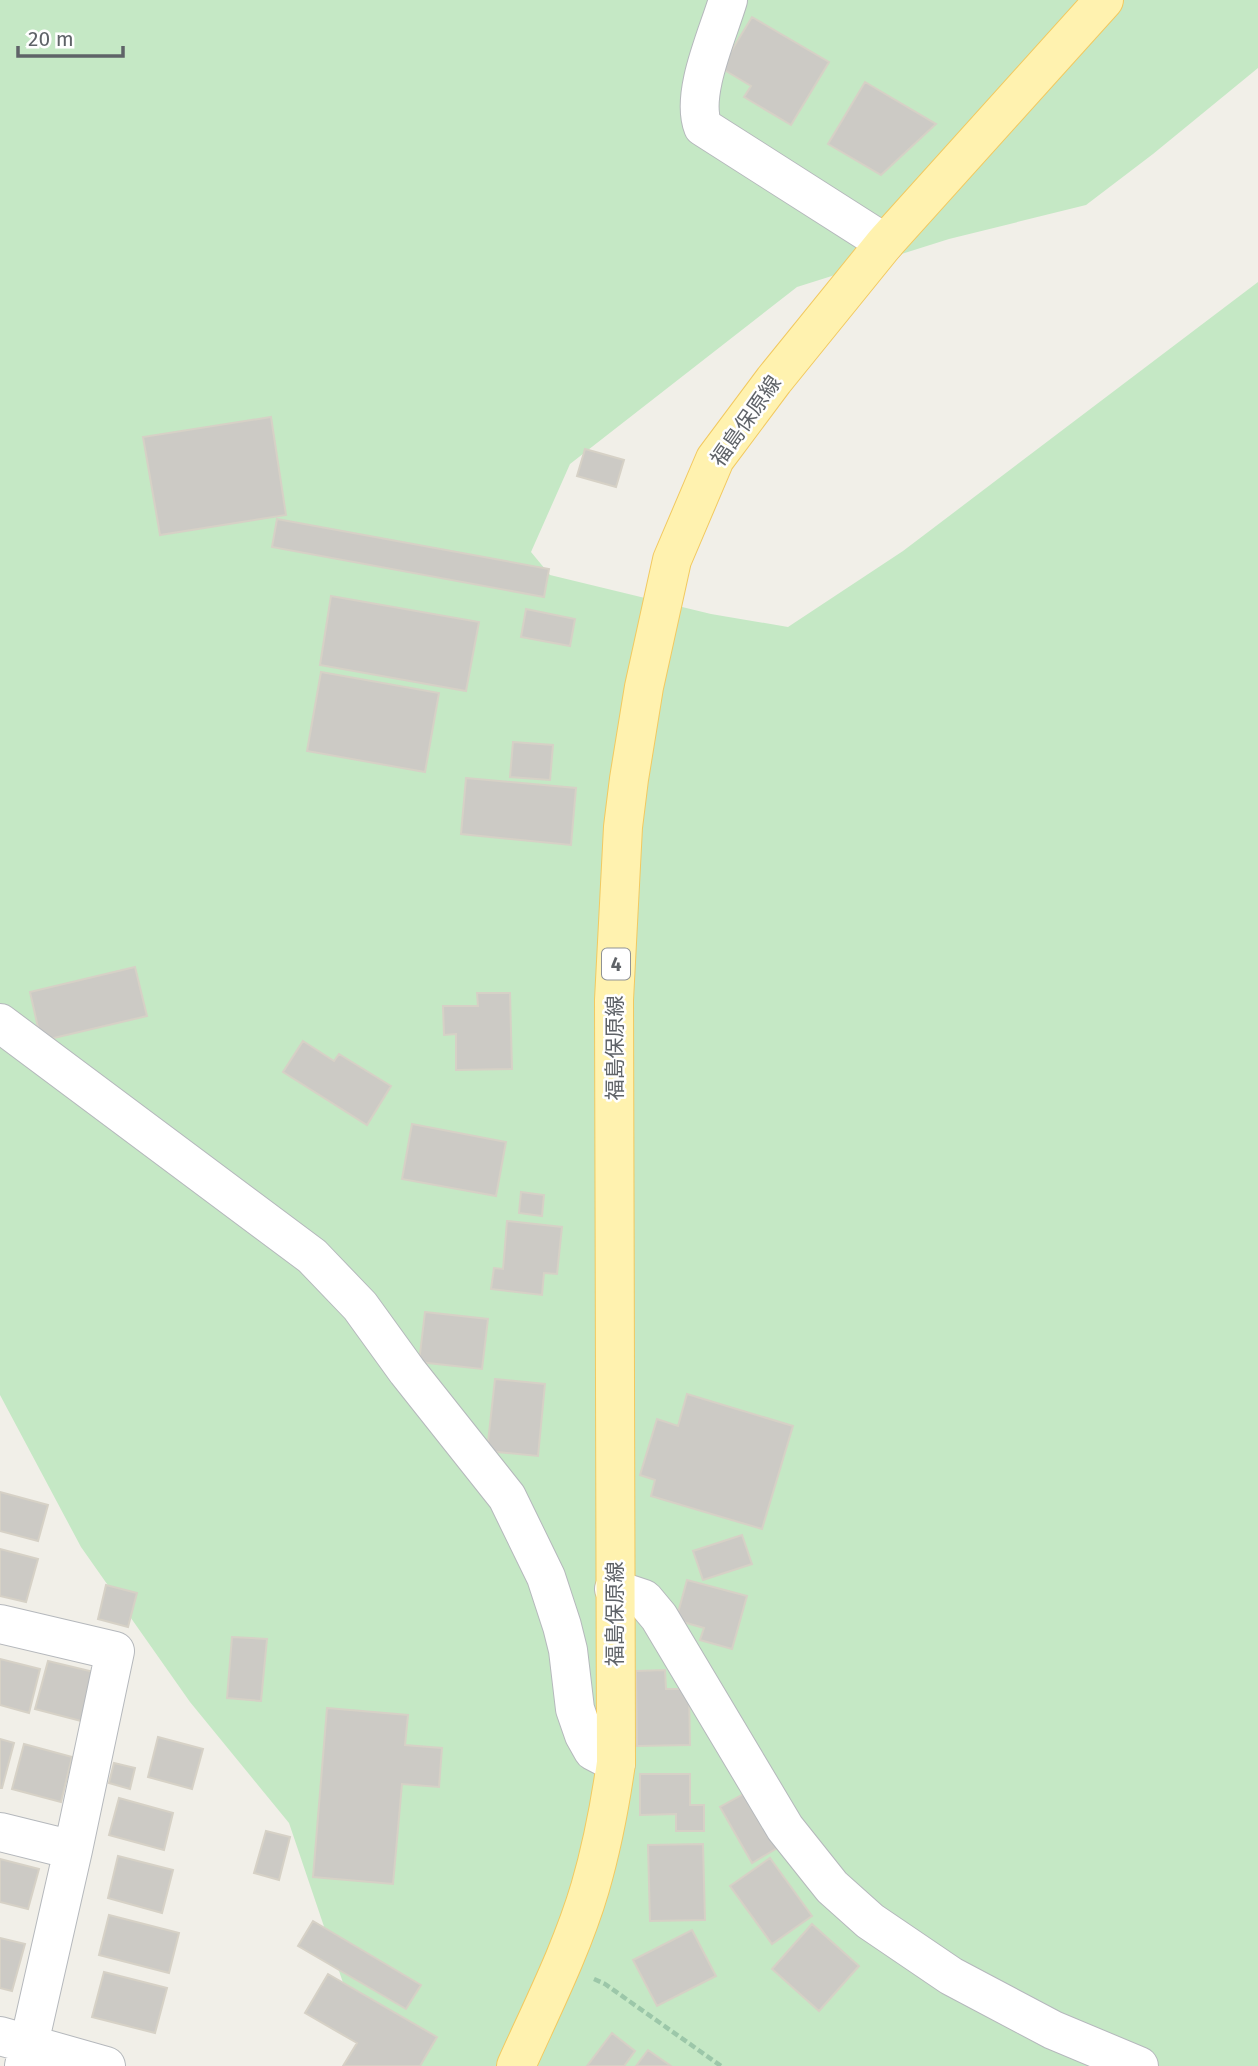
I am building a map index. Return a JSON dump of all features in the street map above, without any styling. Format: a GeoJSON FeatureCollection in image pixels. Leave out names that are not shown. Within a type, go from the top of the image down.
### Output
{"type":"FeatureCollection","features":[{"type":"Feature","properties":{"kind":"main road","name":"福島保原線"},"geometry":{"type":"LineString","coordinates":[[516,2066],[590,1890],[608,1818],[616,1763],[614,1000],[623,827],[644,687],[672,560],[715,459],[816,326],[885,243],[1104,0]]}},
{"type":"Feature","properties":{"kind":"street"},"geometry":{"type":"LineString","coordinates":[[728,0],[699,94],[698,115],[703,127],[885,243]]}},
{"type":"Feature","properties":{"kind":"street"},"geometry":{"type":"LineString","coordinates":[[0,1023],[312,1256],[360,1306],[407,1371],[507,1497],[546,1577],[562,1626],[568,1650],[575,1709],[584,1735],[593,1751],[616,1763]]}},
{"type":"Feature","properties":{"kind":"street"},"geometry":{"type":"LineString","coordinates":[[614,1589],[644,1599],[659,1617],[785,1828],[832,1887],[870,1921],[951,1976],[1053,2030],[1139,2066]]}},
{"type":"Feature","properties":{"kind":"street"},"geometry":{"type":"LineString","coordinates":[[0,1624],[114,1651],[73,1850],[18,2048],[106,2066]]}},
{"type":"Feature","properties":{"kind":"street"},"geometry":{"type":"LineString","coordinates":[[0,1832],[73,1850]]}},
{"type":"Feature","properties":{"kind":"path"},"geometry":{"type":"LineString","coordinates":[[561,1964],[605,1984],[720,2066]]}},
{"type":"Feature","properties":{"kind":"green space"},"geometry":{"type":"Polygon","coordinates":[[[0,0],[1258,0],[1258,68],[1086,205],[949,239],[797,287],[570,464],[531,552],[550,575],[711,614],[788,627],[903,551],[1258,282],[1258,2066],[387,2066],[360,2033],[289,1823],[190,1702],[81,1547],[0,1395],[0,0]]]}},
{"type":"Feature","properties":{"kind":"building"},"geometry":{"type":"Polygon","coordinates":[[[752,17],[829,62],[791,125],[744,97],[751,86],[721,68],[752,17]]]}},
{"type":"Feature","properties":{"kind":"building"},"geometry":{"type":"Polygon","coordinates":[[[865,82],[936,124],[881,175],[828,144],[865,82]]]}},
{"type":"Feature","properties":{"kind":"building"},"geometry":{"type":"Polygon","coordinates":[[[271,417],[286,515],[160,535],[143,437],[271,417]]]}},
{"type":"Feature","properties":{"kind":"building"},"geometry":{"type":"Polygon","coordinates":[[[585,449],[624,460],[616,487],[577,476],[585,449]]]}},
{"type":"Feature","properties":{"kind":"building"},"geometry":{"type":"Polygon","coordinates":[[[277,519],[549,569],[544,597],[272,547],[277,519]]]}},
{"type":"Feature","properties":{"kind":"building"},"geometry":{"type":"Polygon","coordinates":[[[331,596],[479,622],[466,691],[320,665],[331,596]]]}},
{"type":"Feature","properties":{"kind":"building"},"geometry":{"type":"Polygon","coordinates":[[[526,609],[575,619],[570,646],[521,637],[526,609]]]}},
{"type":"Feature","properties":{"kind":"building"},"geometry":{"type":"Polygon","coordinates":[[[321,672],[439,693],[425,772],[307,751],[321,672]]]}},
{"type":"Feature","properties":{"kind":"building"},"geometry":{"type":"Polygon","coordinates":[[[513,742],[553,745],[550,780],[510,777],[513,742]]]}},
{"type":"Feature","properties":{"kind":"building"},"geometry":{"type":"Polygon","coordinates":[[[466,778],[576,788],[571,845],[461,834],[466,778]]]}},
{"type":"Feature","properties":{"kind":"building"},"geometry":{"type":"Polygon","coordinates":[[[135,967],[147,1016],[41,1041],[30,992],[135,967]]]}},
{"type":"Feature","properties":{"kind":"building"},"geometry":{"type":"Polygon","coordinates":[[[477,993],[510,993],[512,1069],[456,1070],[456,1034],[444,1035],[443,1006],[478,1006],[477,993]]]}},
{"type":"Feature","properties":{"kind":"building"},"geometry":{"type":"Polygon","coordinates":[[[303,1041],[334,1061],[339,1054],[391,1086],[367,1125],[283,1072],[303,1041]]]}},
{"type":"Feature","properties":{"kind":"building"},"geometry":{"type":"Polygon","coordinates":[[[412,1124],[506,1142],[496,1196],[402,1179],[412,1124]]]}},
{"type":"Feature","properties":{"kind":"building"},"geometry":{"type":"Polygon","coordinates":[[[521,1192],[544,1195],[542,1216],[519,1213],[521,1192]]]}},
{"type":"Feature","properties":{"kind":"building"},"geometry":{"type":"Polygon","coordinates":[[[507,1221],[562,1227],[557,1274],[544,1273],[542,1295],[491,1289],[494,1268],[503,1269],[507,1221]]]}},
{"type":"Feature","properties":{"kind":"building"},"geometry":{"type":"Polygon","coordinates":[[[425,1312],[488,1319],[482,1369],[419,1362],[425,1312]]]}},
{"type":"Feature","properties":{"kind":"building"},"geometry":{"type":"Polygon","coordinates":[[[495,1379],[545,1384],[538,1456],[487,1451],[495,1379]]]}},
{"type":"Feature","properties":{"kind":"building"},"geometry":{"type":"Polygon","coordinates":[[[687,1394],[793,1426],[762,1529],[651,1496],[655,1480],[640,1475],[657,1419],[678,1426],[687,1394]]]}},
{"type":"Feature","properties":{"kind":"building"},"geometry":{"type":"Polygon","coordinates":[[[0,1492],[48,1505],[38,1541],[0,1531],[0,1492]]]}},
{"type":"Feature","properties":{"kind":"building"},"geometry":{"type":"Polygon","coordinates":[[[742,1535],[752,1564],[703,1580],[693,1551],[742,1535]]]}},
{"type":"Feature","properties":{"kind":"building"},"geometry":{"type":"Polygon","coordinates":[[[0,1549],[38,1559],[26,1602],[0,1596],[0,1549]]]}},
{"type":"Feature","properties":{"kind":"building"},"geometry":{"type":"Polygon","coordinates":[[[687,1580],[747,1596],[732,1649],[700,1640],[704,1628],[676,1620],[687,1580]]]}},
{"type":"Feature","properties":{"kind":"building"},"geometry":{"type":"Polygon","coordinates":[[[106,1585],[137,1593],[128,1627],[98,1619],[106,1585]]]}},
{"type":"Feature","properties":{"kind":"building"},"geometry":{"type":"Polygon","coordinates":[[[232,1637],[267,1639],[261,1701],[227,1698],[232,1637]]]}},
{"type":"Feature","properties":{"kind":"building"},"geometry":{"type":"Polygon","coordinates":[[[0,1659],[40,1669],[29,1713],[0,1705],[0,1659]]]}},
{"type":"Feature","properties":{"kind":"building"},"geometry":{"type":"Polygon","coordinates":[[[48,1661],[98,1673],[85,1722],[35,1709],[48,1661]]]}},
{"type":"Feature","properties":{"kind":"building"},"geometry":{"type":"Polygon","coordinates":[[[665,1670],[666,1689],[689,1689],[690,1745],[637,1746],[636,1671],[665,1670]]]}},
{"type":"Feature","properties":{"kind":"building"},"geometry":{"type":"Polygon","coordinates":[[[327,1708],[408,1715],[405,1745],[442,1748],[439,1787],[402,1784],[393,1884],[313,1877],[327,1708]]]}},
{"type":"Feature","properties":{"kind":"building"},"geometry":{"type":"Polygon","coordinates":[[[158,1737],[203,1749],[192,1789],[148,1777],[158,1737]]]}},
{"type":"Feature","properties":{"kind":"building"},"geometry":{"type":"Polygon","coordinates":[[[0,1739],[14,1743],[2,1788],[0,1788],[0,1739]]]}},
{"type":"Feature","properties":{"kind":"building"},"geometry":{"type":"Polygon","coordinates":[[[24,1744],[72,1757],[61,1802],[12,1789],[24,1744]]]}},
{"type":"Feature","properties":{"kind":"building"},"geometry":{"type":"Polygon","coordinates":[[[114,1763],[135,1768],[130,1789],[109,1783],[114,1763]]]}},
{"type":"Feature","properties":{"kind":"building"},"geometry":{"type":"Polygon","coordinates":[[[640,1774],[690,1774],[690,1805],[704,1805],[704,1831],[676,1831],[676,1814],[640,1815],[640,1774]]]}},
{"type":"Feature","properties":{"kind":"building"},"geometry":{"type":"Polygon","coordinates":[[[747,1792],[779,1847],[752,1863],[720,1807],[747,1792]]]}},
{"type":"Feature","properties":{"kind":"building"},"geometry":{"type":"Polygon","coordinates":[[[119,1798],[173,1813],[164,1850],[109,1835],[119,1798]]]}},
{"type":"Feature","properties":{"kind":"building"},"geometry":{"type":"Polygon","coordinates":[[[266,1831],[290,1837],[279,1880],[254,1873],[266,1831]]]}},
{"type":"Feature","properties":{"kind":"building"},"geometry":{"type":"Polygon","coordinates":[[[703,1844],[705,1920],[650,1921],[648,1845],[703,1844]]]}},
{"type":"Feature","properties":{"kind":"building"},"geometry":{"type":"Polygon","coordinates":[[[118,1856],[173,1870],[162,1913],[108,1898],[118,1856]]]}},
{"type":"Feature","properties":{"kind":"building"},"geometry":{"type":"Polygon","coordinates":[[[770,1858],[812,1916],[772,1944],[730,1886],[770,1858]]]}},
{"type":"Feature","properties":{"kind":"building"},"geometry":{"type":"Polygon","coordinates":[[[0,1859],[39,1869],[28,1909],[0,1902],[0,1859]]]}},
{"type":"Feature","properties":{"kind":"building"},"geometry":{"type":"Polygon","coordinates":[[[109,1915],[179,1933],[169,1973],[99,1955],[109,1915]]]}},
{"type":"Feature","properties":{"kind":"building"},"geometry":{"type":"Polygon","coordinates":[[[313,1921],[421,1985],[406,2009],[298,1946],[313,1921]]]}},
{"type":"Feature","properties":{"kind":"building"},"geometry":{"type":"Polygon","coordinates":[[[812,1924],[859,1966],[819,2011],[772,1969],[812,1924]]]}},
{"type":"Feature","properties":{"kind":"building"},"geometry":{"type":"Polygon","coordinates":[[[692,1930],[716,1976],[657,2006],[633,1960],[692,1930]]]}},
{"type":"Feature","properties":{"kind":"building"},"geometry":{"type":"Polygon","coordinates":[[[0,1938],[25,1944],[12,1991],[0,1988],[0,1938]]]}},
{"type":"Feature","properties":{"kind":"building"},"geometry":{"type":"Polygon","coordinates":[[[104,1972],[167,1988],[155,2033],[92,2017],[104,1972]]]}},
{"type":"Feature","properties":{"kind":"building"},"geometry":{"type":"Polygon","coordinates":[[[328,1974],[437,2037],[420,2066],[343,2066],[357,2043],[305,2013],[328,1974]]]}},
{"type":"Feature","properties":{"kind":"building"},"geometry":{"type":"Polygon","coordinates":[[[612,2033],[635,2051],[624,2066],[587,2066],[612,2033]]]}},
{"type":"Feature","properties":{"kind":"building"},"geometry":{"type":"Polygon","coordinates":[[[648,2050],[671,2066],[636,2066],[648,2050]]]}}]}
